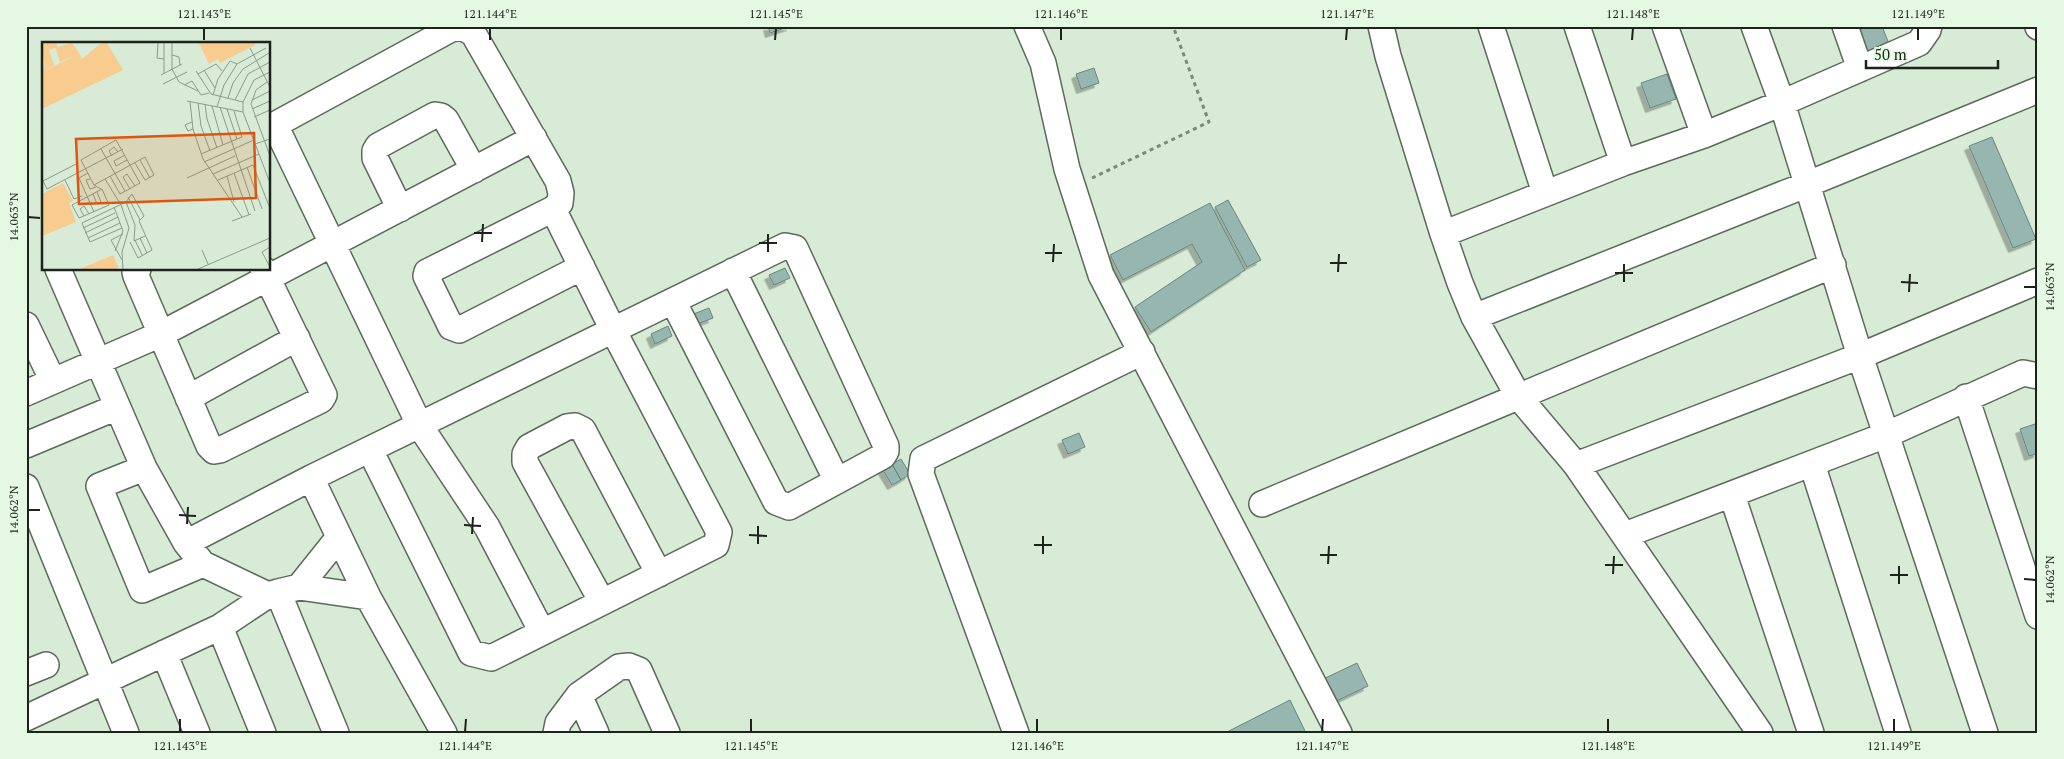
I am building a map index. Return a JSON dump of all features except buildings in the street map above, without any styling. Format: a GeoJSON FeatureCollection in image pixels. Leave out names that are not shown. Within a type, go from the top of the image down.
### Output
{"type":"FeatureCollection","features":[{"type":"Feature","properties":{"kind":"street"},"geometry":{"type":"LineString","coordinates":[[1027,26],[1043,63],[1072,187],[1101,275],[1339,733]]}},
{"type":"Feature","properties":{"kind":"street"},"geometry":{"type":"LineString","coordinates":[[1381,26],[1388,56],[1443,234],[1474,317],[1518,396],[1576,466],[1760,733]]}},
{"type":"Feature","properties":{"kind":"street"},"geometry":{"type":"LineString","coordinates":[[1491,26],[1545,193]]}},
{"type":"Feature","properties":{"kind":"street"},"geometry":{"type":"LineString","coordinates":[[1576,26],[1623,163]]}},
{"type":"Feature","properties":{"kind":"street"},"geometry":{"type":"LineString","coordinates":[[1665,26],[1704,135]]}},
{"type":"Feature","properties":{"kind":"street"},"geometry":{"type":"LineString","coordinates":[[1754,26],[1782,103],[1860,356],[1985,733]]}},
{"type":"Feature","properties":{"kind":"street"},"geometry":{"type":"LineString","coordinates":[[1845,26],[1860,69]]}},
{"type":"Feature","properties":{"kind":"street"},"geometry":{"type":"LineString","coordinates":[[1443,234],[1623,163],[1704,135],[1782,103],[1919,43],[1929,26]]}},
{"type":"Feature","properties":{"kind":"street"},"geometry":{"type":"LineString","coordinates":[[542,632],[486,527],[420,426],[333,245],[272,126],[450,29],[460,27],[473,33],[534,138],[558,182],[561,193],[560,203],[553,209],[428,272],[426,276],[451,327],[459,330],[582,267]]}},
{"type":"Feature","properties":{"kind":"street"},"geometry":{"type":"LineString","coordinates":[[1474,317],[2038,90]]}},
{"type":"Feature","properties":{"kind":"street"},"geometry":{"type":"LineString","coordinates":[[400,209],[375,158],[375,151],[378,146],[427,120],[441,116],[446,120],[474,170]]}},
{"type":"Feature","properties":{"kind":"street"},"geometry":{"type":"LineString","coordinates":[[26,393],[161,334],[266,273],[333,245],[534,138]]}},
{"type":"Feature","properties":{"kind":"street"},"geometry":{"type":"LineString","coordinates":[[370,450],[471,653],[491,658],[716,545],[719,532],[613,330],[553,209]]}},
{"type":"Feature","properties":{"kind":"street"},"geometry":{"type":"LineString","coordinates":[[186,543],[311,478],[785,246],[794,248],[886,446],[883,456],[789,507],[781,506],[776,502],[673,301]]}},
{"type":"Feature","properties":{"kind":"street"},"geometry":{"type":"LineString","coordinates":[[1262,504],[1832,265]]}},
{"type":"Feature","properties":{"kind":"street"},"geometry":{"type":"LineString","coordinates":[[58,270],[116,407],[144,468],[186,543],[203,564],[282,591],[368,597]]}},
{"type":"Feature","properties":{"kind":"street"},"geometry":{"type":"LineString","coordinates":[[137,270],[135,272],[136,276],[209,446],[214,451],[220,450],[321,400],[324,395],[266,273]]}},
{"type":"Feature","properties":{"kind":"street"},"geometry":{"type":"LineString","coordinates":[[733,271],[837,481]]}},
{"type":"Feature","properties":{"kind":"street"},"geometry":{"type":"LineString","coordinates":[[1576,466],[1860,356],[2038,281]]}},
{"type":"Feature","properties":{"kind":"street"},"geometry":{"type":"LineString","coordinates":[[26,325],[53,381]]}},
{"type":"Feature","properties":{"kind":"street"},"geometry":{"type":"LineString","coordinates":[[188,398],[298,338]]}},
{"type":"Feature","properties":{"kind":"street"},"geometry":{"type":"LineString","coordinates":[[1016,733],[921,474],[923,459],[1142,352]]}},
{"type":"Feature","properties":{"kind":"street"},"geometry":{"type":"LineString","coordinates":[[1625,535],[1886,435],[2023,372],[2038,376]]}},
{"type":"Feature","properties":{"kind":"street"},"geometry":{"type":"LineString","coordinates":[[1966,397],[2038,616]]}},
{"type":"Feature","properties":{"kind":"street"},"geometry":{"type":"LineString","coordinates":[[26,446],[116,407]]}},
{"type":"Feature","properties":{"kind":"street"},"geometry":{"type":"LineString","coordinates":[[602,602],[525,462],[525,454],[529,447],[568,427],[575,426],[583,430],[659,574]]}},
{"type":"Feature","properties":{"kind":"street"},"geometry":{"type":"LineString","coordinates":[[1812,464],[1898,733]]}},
{"type":"Feature","properties":{"kind":"street"},"geometry":{"type":"LineString","coordinates":[[144,468],[99,486],[142,590],[203,564]]}},
{"type":"Feature","properties":{"kind":"street"},"geometry":{"type":"LineString","coordinates":[[311,478],[368,597],[444,733]]}},
{"type":"Feature","properties":{"kind":"street"},"geometry":{"type":"LineString","coordinates":[[26,487],[126,733]]}},
{"type":"Feature","properties":{"kind":"street"},"geometry":{"type":"LineString","coordinates":[[1732,495],[1811,733]]}},
{"type":"Feature","properties":{"kind":"street"},"geometry":{"type":"LineString","coordinates":[[26,718],[220,627],[282,591],[339,537]]}},
{"type":"Feature","properties":{"kind":"street"},"geometry":{"type":"LineString","coordinates":[[282,591],[336,733]]}},
{"type":"Feature","properties":{"kind":"street"},"geometry":{"type":"LineString","coordinates":[[220,627],[263,733]]}},
{"type":"Feature","properties":{"kind":"street"},"geometry":{"type":"LineString","coordinates":[[164,653],[197,733]]}},
{"type":"Feature","properties":{"kind":"street"},"geometry":{"type":"LineString","coordinates":[[556,733],[558,723],[579,695],[619,667],[629,666],[639,670],[667,733]]}},
{"type":"Feature","properties":{"kind":"street"},"geometry":{"type":"LineString","coordinates":[[579,695],[596,733]]}},
{"type":"Feature","properties":{"kind":"path"},"geometry":{"type":"LineString","coordinates":[[1072,187],[1209,122],[1174,26]]}}]}
